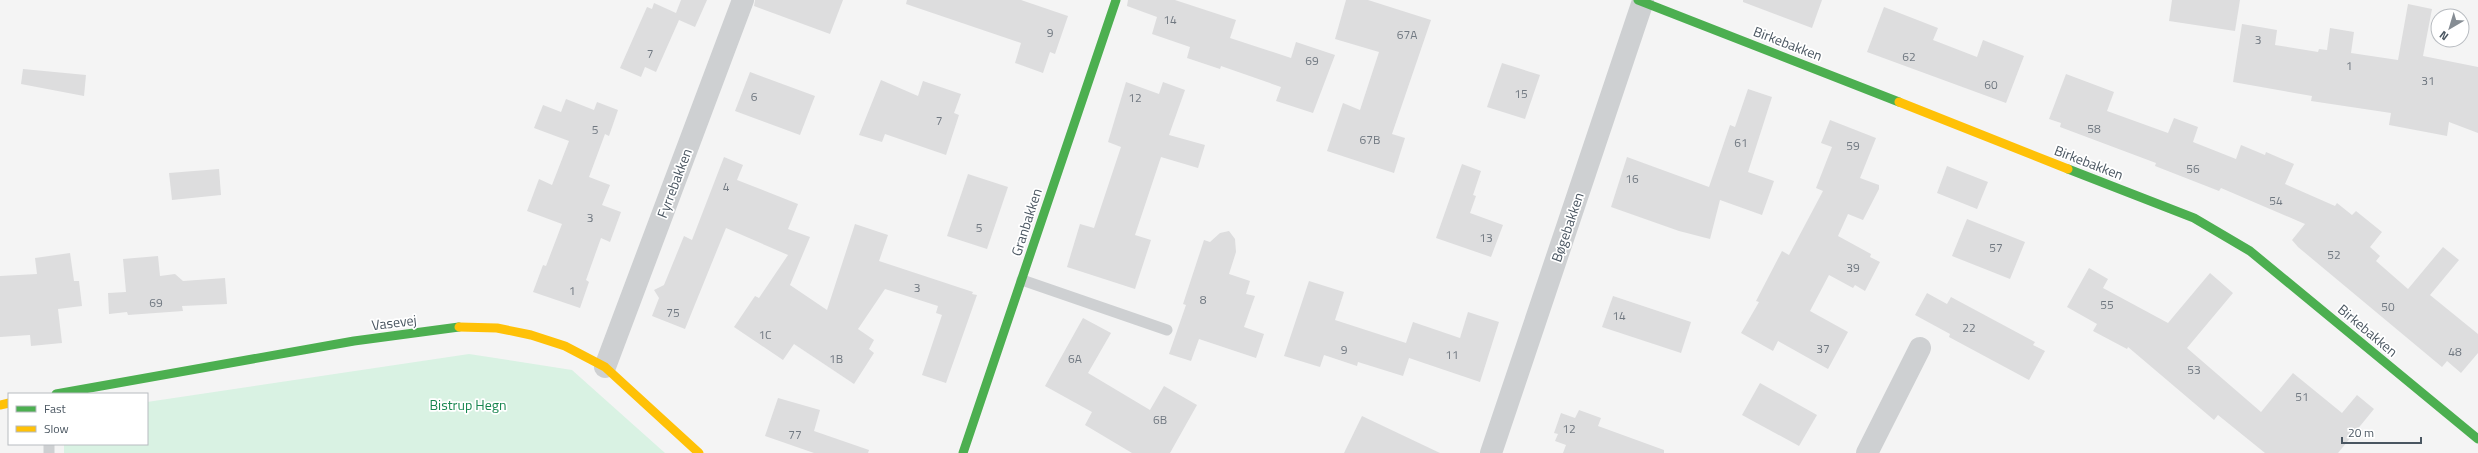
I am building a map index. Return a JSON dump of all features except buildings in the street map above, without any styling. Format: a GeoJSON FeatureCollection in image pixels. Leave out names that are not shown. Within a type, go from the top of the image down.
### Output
{"type":"FeatureCollection","features":[{"type":"Feature","properties":{"kind":"street","name":"Fyrrebakken"},"geometry":{"type":"LineString","coordinates":[[605,367],[743,0]]}},
{"type":"Feature","properties":{"kind":"street","name":"Granbakken"},"geometry":{"type":"LineString","coordinates":[[963,453],[1116,0]]}},
{"type":"Feature","properties":{"kind":"street","name":"Birkebakken"},"geometry":{"type":"LineString","coordinates":[[1640,1],[2194,218],[2250,251],[2478,439]]}},
{"type":"Feature","properties":{"kind":"street","name":"Bøgebakken"},"geometry":{"type":"LineString","coordinates":[[1490,453],[1640,1]]}},
{"type":"Feature","properties":{"kind":"street","name":"Vasevej"},"geometry":{"type":"LineString","coordinates":[[62,393],[343,343],[461,328],[497,328],[531,335],[565,346],[605,367],[699,453]]}},
{"type":"Feature","properties":{"kind":"street"},"geometry":{"type":"LineString","coordinates":[[1867,453],[1920,348]]}},
{"type":"Feature","properties":{"kind":"lane"},"geometry":{"type":"LineString","coordinates":[[1022,280],[1167,330]]}},
{"type":"Feature","properties":{"kind":"green space","name":"Bistrup Hegn"},"geometry":{"type":"Polygon","coordinates":[[[469,354],[572,370],[665,453],[64,453],[64,445],[148,445],[148,402],[469,354]]]}},
{"type":"Feature","properties":{"kind":"traffic: fast"},"geometry":{"type":"LineString","coordinates":[[963,453],[1116,0]]}},
{"type":"Feature","properties":{"kind":"traffic: fast"},"geometry":{"type":"LineString","coordinates":[[1638,0],[1899,102]]}},
{"type":"Feature","properties":{"kind":"traffic: fast"},"geometry":{"type":"LineString","coordinates":[[2068,169],[2194,218],[2250,251],[2478,439]]}},
{"type":"Feature","properties":{"kind":"traffic: fast"},"geometry":{"type":"LineString","coordinates":[[62,393],[354,341],[459,327]]}},
{"type":"Feature","properties":{"kind":"traffic: slow"},"geometry":{"type":"LineString","coordinates":[[1899,102],[2068,169]]}},
{"type":"Feature","properties":{"kind":"traffic: slow"},"geometry":{"type":"LineString","coordinates":[[459,327],[497,328],[531,335],[565,346],[605,367],[699,453]]}},
{"type":"Feature","properties":{"kind":"traffic: slow"},"geometry":{"type":"LineString","coordinates":[[0,405],[8,403]]}}]}
